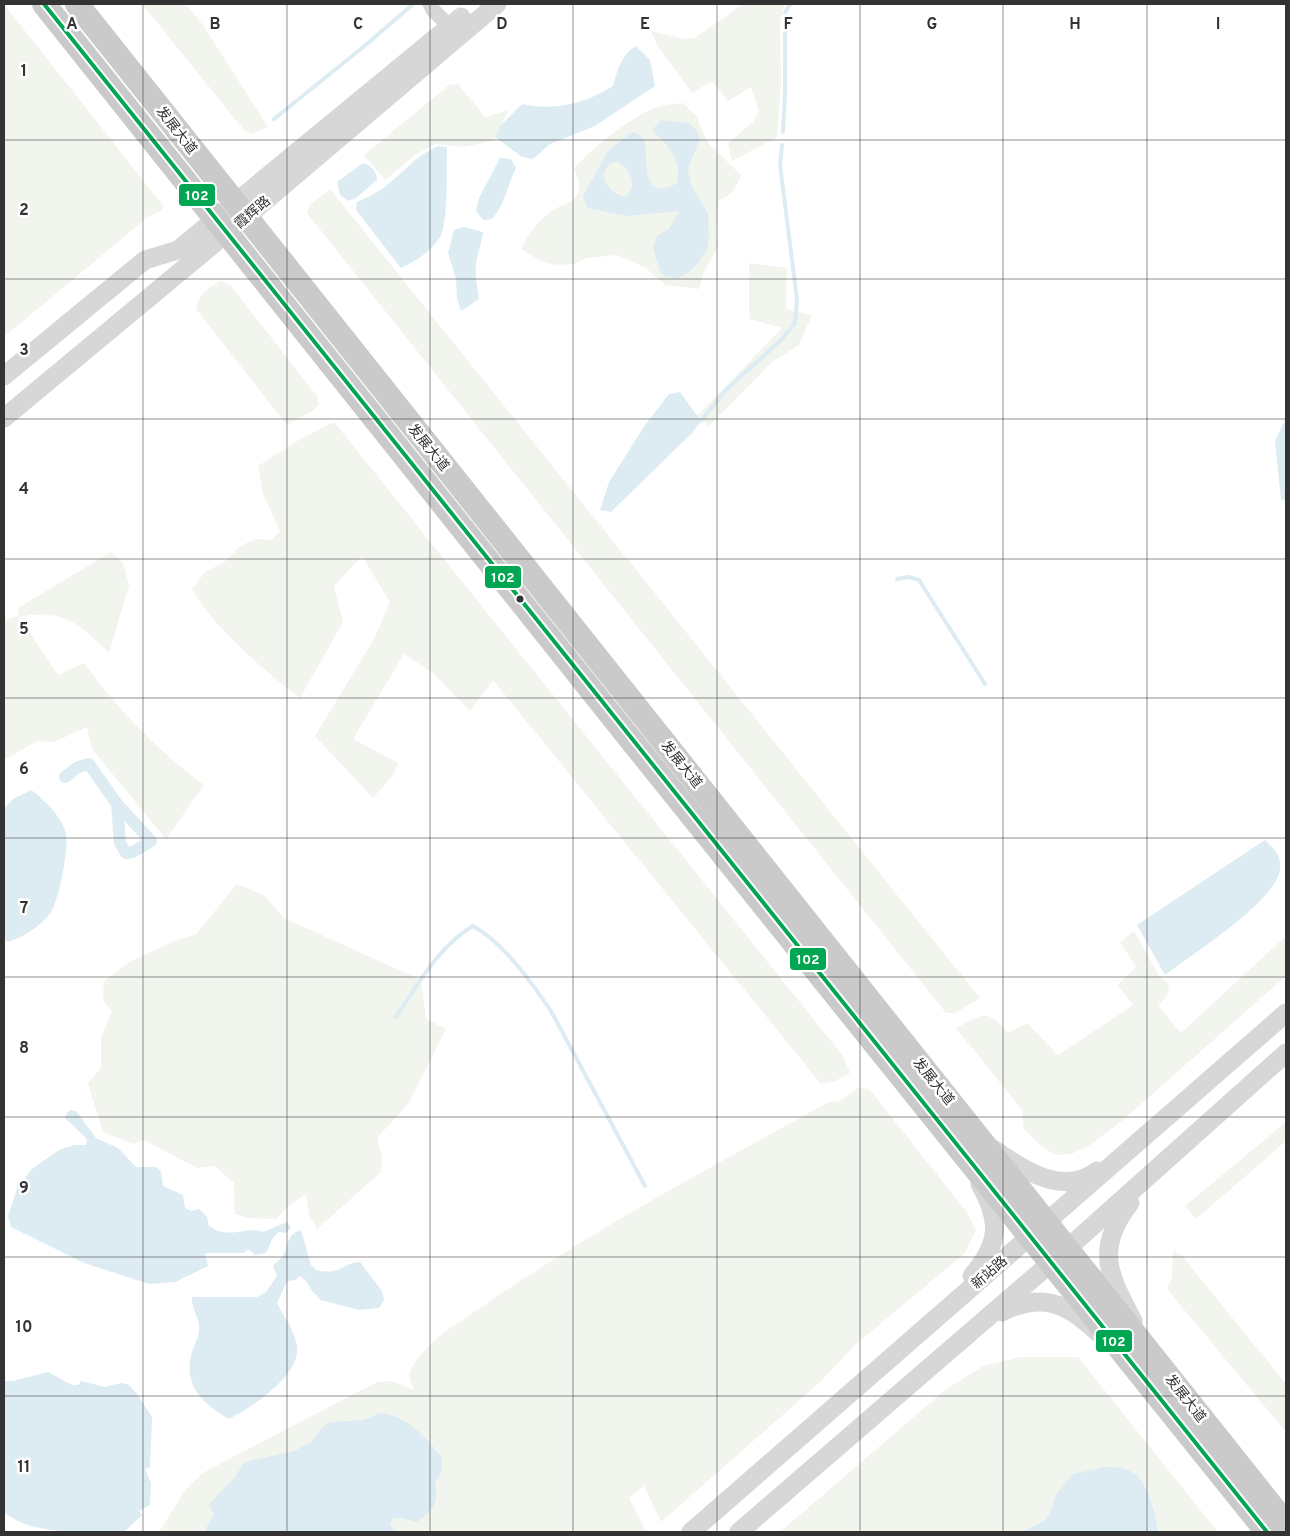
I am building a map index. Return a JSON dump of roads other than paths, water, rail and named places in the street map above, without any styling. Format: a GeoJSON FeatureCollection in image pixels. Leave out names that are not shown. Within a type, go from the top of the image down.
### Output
{"type":"FeatureCollection","features":[{"type":"Feature","properties":{"kind":"main road","name":"发展大道"},"geometry":{"type":"LineString","coordinates":[[44,4],[221,226],[1059,1256],[1148,1368],[1267,1532]]}},
{"type":"Feature","properties":{"kind":"main road","name":"发展大道"},"geometry":{"type":"LineString","coordinates":[[77,4],[241,210],[974,1150]]}},
{"type":"Feature","properties":{"kind":"main road","name":"发展大道"},"geometry":{"type":"LineString","coordinates":[[1148,1368],[1286,1524]]}},
{"type":"Feature","properties":{"kind":"street"},"geometry":{"type":"LineString","coordinates":[[430,4],[454,31]]}},
{"type":"Feature","properties":{"kind":"street","name":"霞辉路"},"geometry":{"type":"LineString","coordinates":[[454,31],[477,4]]}},
{"type":"Feature","properties":{"kind":"street","name":"霞辉路"},"geometry":{"type":"LineString","coordinates":[[4,418],[221,226],[454,31],[497,4]]}},
{"type":"Feature","properties":{"kind":"street","name":"霞辉路"},"geometry":{"type":"LineString","coordinates":[[4,376],[144,260],[178,250],[221,226]]}},
{"type":"Feature","properties":{"kind":"street","name":"新站路"},"geometry":{"type":"LineString","coordinates":[[691,1532],[1286,1013]]}},
{"type":"Feature","properties":{"kind":"street"},"geometry":{"type":"LineString","coordinates":[[739,1532],[1059,1256],[1286,1053]]}},
{"type":"Feature","properties":{"kind":"street"},"geometry":{"type":"LineString","coordinates":[[974,1150],[1049,1180],[1079,1181],[1089,1177],[1154,1128]]}},
{"type":"Feature","properties":{"kind":"street"},"geometry":{"type":"LineString","coordinates":[[942,1314],[985,1261],[994,1242],[995,1219],[974,1150]]}},
{"type":"Feature","properties":{"kind":"street"},"geometry":{"type":"LineString","coordinates":[[1148,1368],[1111,1274],[1107,1253],[1116,1220],[1173,1154]]}},
{"type":"Feature","properties":{"kind":"street"},"geometry":{"type":"LineString","coordinates":[[958,1343],[1000,1314],[1019,1304],[1048,1301],[1068,1308],[1148,1368]]}},
{"type":"Feature","properties":{"kind":"waterway"},"geometry":{"type":"LineString","coordinates":[[274,119],[413,4]]}},
{"type":"Feature","properties":{"kind":"waterway"},"geometry":{"type":"LineString","coordinates":[[783,132],[785,13],[790,4]]}},
{"type":"Feature","properties":{"kind":"waterway"},"geometry":{"type":"LineString","coordinates":[[701,421],[727,389],[780,341],[795,323],[797,299],[780,165],[782,145]]}},
{"type":"Feature","properties":{"kind":"waterway"},"geometry":{"type":"LineString","coordinates":[[897,579],[909,577],[919,580],[985,684]]}},
{"type":"Feature","properties":{"kind":"waterway"},"geometry":{"type":"LineString","coordinates":[[65,777],[78,767],[89,764],[117,804],[151,841],[133,852],[126,853],[120,843],[117,804]]}},
{"type":"Feature","properties":{"kind":"waterway"},"geometry":{"type":"LineString","coordinates":[[396,1017],[421,979],[450,944],[473,926],[484,933],[516,964],[551,1011],[645,1186]]}}]}
